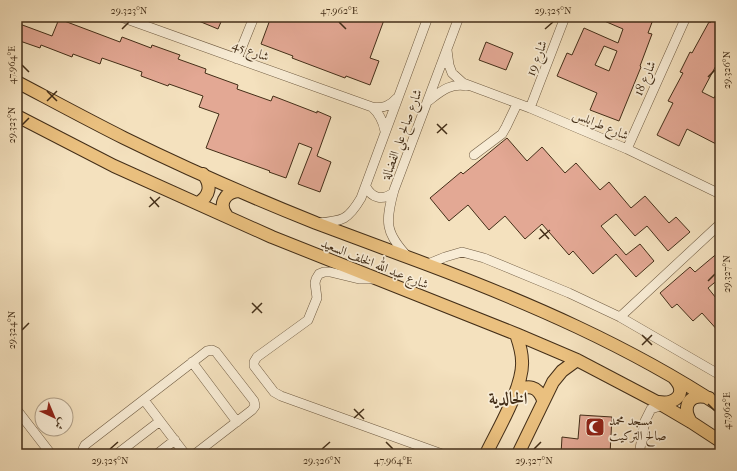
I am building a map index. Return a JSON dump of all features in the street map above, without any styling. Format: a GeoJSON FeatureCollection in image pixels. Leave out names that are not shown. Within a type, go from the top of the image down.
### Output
{"type":"FeatureCollection","features":[{"type":"Feature","properties":{"kind":"main road","name":"شارع عبد الله الخلف السعيد"},"geometry":{"type":"LineString","coordinates":[[17,82],[126,138],[239,191],[318,223],[428,264],[532,306],[589,332],[715,402]]}},
{"type":"Feature","properties":{"kind":"main road","name":"شارع عبد الله الخلف السعيد"},"geometry":{"type":"LineString","coordinates":[[17,116],[114,166],[272,237],[516,334],[577,360],[692,422],[720,441]]}},
{"type":"Feature","properties":{"kind":"main road"},"geometry":{"type":"LineString","coordinates":[[198,204],[203,200],[209,190],[203,174]]}},
{"type":"Feature","properties":{"kind":"main road"},"geometry":{"type":"LineString","coordinates":[[227,216],[223,208],[224,199],[230,193],[239,191]]}},
{"type":"Feature","properties":{"kind":"main road"},"geometry":{"type":"LineString","coordinates":[[486,454],[516,392],[520,379],[522,363],[521,349],[516,334]]}},
{"type":"Feature","properties":{"kind":"main road"},"geometry":{"type":"LineString","coordinates":[[518,454],[552,382],[562,371],[577,360]]}},
{"type":"Feature","properties":{"kind":"main road"},"geometry":{"type":"LineString","coordinates":[[660,404],[674,401],[678,396],[680,390],[679,383],[674,378]]}},
{"type":"Feature","properties":{"kind":"main road"},"geometry":{"type":"LineString","coordinates":[[516,392],[522,388],[528,387],[535,389],[543,400]]}},
{"type":"Feature","properties":{"kind":"main road"},"geometry":{"type":"LineString","coordinates":[[692,422],[687,415],[687,406],[693,398],[701,396],[715,402]]}},
{"type":"Feature","properties":{"kind":"street","name":"شارع 45"},"geometry":{"type":"LineString","coordinates":[[120,17],[372,107]]}},
{"type":"Feature","properties":{"kind":"street"},"geometry":{"type":"LineString","coordinates":[[237,59],[254,17]]}},
{"type":"Feature","properties":{"kind":"street","name":"شارع صالح علي الفضالة"},"geometry":{"type":"LineString","coordinates":[[318,223],[340,220],[349,216],[361,198],[428,17]]}},
{"type":"Feature","properties":{"kind":"street","name":"شارع صالح علي الفضالة"},"geometry":{"type":"LineString","coordinates":[[409,258],[393,239],[389,230],[388,218],[394,193],[459,17]]}},
{"type":"Feature","properties":{"kind":"street","name":"شارع 19"},"geometry":{"type":"LineString","coordinates":[[530,108],[565,17]]}},
{"type":"Feature","properties":{"kind":"street","name":"شارع 18"},"geometry":{"type":"LineString","coordinates":[[627,149],[686,17]]}},
{"type":"Feature","properties":{"kind":"street","name":"شارع طرابلس"},"geometry":{"type":"LineString","coordinates":[[447,50],[449,65],[452,73],[462,83],[530,108],[627,149],[720,194]]}},
{"type":"Feature","properties":{"kind":"street","name":"شارع طرابلس"},"geometry":{"type":"LineString","coordinates":[[427,102],[453,85],[468,86]]}},
{"type":"Feature","properties":{"kind":"street"},"geometry":{"type":"LineString","coordinates":[[372,107],[379,108],[387,106],[397,98]]}},
{"type":"Feature","properties":{"kind":"street"},"geometry":{"type":"LineString","coordinates":[[474,155],[502,134],[517,104]]}},
{"type":"Feature","properties":{"kind":"street"},"geometry":{"type":"LineString","coordinates":[[372,107],[382,118],[385,131]]}},
{"type":"Feature","properties":{"kind":"street"},"geometry":{"type":"LineString","coordinates":[[366,186],[368,192],[378,198],[383,198],[394,193]]}},
{"type":"Feature","properties":{"kind":"street"},"geometry":{"type":"LineString","coordinates":[[620,317],[720,224]]}},
{"type":"Feature","properties":{"kind":"street","name":"شارع عبد الله الخلف السعيد"},"geometry":{"type":"LineString","coordinates":[[428,264],[462,252],[484,258],[569,293],[620,317],[720,375]]}},
{"type":"Feature","properties":{"kind":"street"},"geometry":{"type":"LineString","coordinates":[[375,279],[359,280],[330,272],[319,274],[315,283],[317,298],[308,320],[257,357],[254,362],[254,366],[274,392],[281,396],[442,454]]}},
{"type":"Feature","properties":{"kind":"street"},"geometry":{"type":"LineString","coordinates":[[84,454],[83,449],[85,445],[192,362],[207,351],[214,350],[254,401],[255,406],[237,422],[195,454]]}},
{"type":"Feature","properties":{"kind":"street"},"geometry":{"type":"LineString","coordinates":[[192,362],[237,422]]}},
{"type":"Feature","properties":{"kind":"street"},"geometry":{"type":"LineString","coordinates":[[144,400],[185,454]]}},
{"type":"Feature","properties":{"kind":"street"},"geometry":{"type":"LineString","coordinates":[[639,454],[647,416],[651,409],[660,404]]}},
{"type":"Feature","properties":{"kind":"street"},"geometry":{"type":"LineString","coordinates":[[17,410],[51,454]]}},
{"type":"Feature","properties":{"kind":"street"},"geometry":{"type":"LineString","coordinates":[[117,454],[160,421]]}},
{"type":"Feature","properties":{"kind":"street"},"geometry":{"type":"LineString","coordinates":[[157,454],[175,440]]}},
{"type":"Feature","properties":{"kind":"building"},"geometry":{"type":"Polygon","coordinates":[[[189,17],[223,17],[218,29],[189,17]]]}},
{"type":"Feature","properties":{"kind":"building"},"geometry":{"type":"Polygon","coordinates":[[[271,17],[377,17],[384,20],[370,58],[379,61],[370,85],[346,76],[345,78],[292,58],[293,56],[261,44],[271,17]]]}},
{"type":"Feature","properties":{"kind":"building"},"geometry":{"type":"Polygon","coordinates":[[[595,17],[654,17],[648,33],[652,34],[640,66],[641,67],[619,121],[590,110],[597,93],[557,76],[567,53],[572,55],[584,28],[618,43],[623,29],[595,17]],[[604,46],[595,65],[609,71],[617,51],[604,46]]]}},
{"type":"Feature","properties":{"kind":"building"},"geometry":{"type":"Polygon","coordinates":[[[713,17],[720,17],[720,58],[702,92],[714,98],[720,87],[720,146],[687,129],[679,146],[657,135],[673,103],[668,101],[683,73],[680,72],[690,52],[692,53],[713,17]]]}},
{"type":"Feature","properties":{"kind":"building"},"geometry":{"type":"Polygon","coordinates":[[[59,19],[120,42],[122,37],[151,48],[152,45],[180,55],[178,59],[206,69],[205,73],[238,85],[237,89],[271,101],[273,96],[331,117],[317,156],[331,162],[320,192],[298,184],[312,148],[299,143],[286,178],[269,172],[270,171],[206,148],[219,114],[199,107],[203,96],[169,84],[168,86],[141,76],[142,72],[102,58],[100,64],[73,54],[72,57],[41,45],[40,48],[17,40],[17,23],[52,36],[59,19]]]}},
{"type":"Feature","properties":{"kind":"building"},"geometry":{"type":"Polygon","coordinates":[[[486,42],[513,53],[506,70],[479,60],[486,42]]]}},
{"type":"Feature","properties":{"kind":"building"},"geometry":{"type":"Polygon","coordinates":[[[507,138],[527,161],[542,147],[565,173],[576,163],[600,190],[609,182],[631,208],[645,196],[669,223],[676,217],[690,232],[668,251],[647,226],[635,236],[616,214],[601,226],[626,255],[640,244],[654,261],[636,277],[616,254],[593,274],[573,251],[569,255],[542,224],[525,239],[505,216],[489,230],[468,205],[449,221],[430,198],[461,172],[463,174],[507,138]]]}},
{"type":"Feature","properties":{"kind":"building"},"geometry":{"type":"Polygon","coordinates":[[[720,251],[720,278],[708,288],[720,303],[720,333],[702,313],[693,321],[677,304],[672,308],[660,293],[690,267],[695,272],[720,251]]]}},
{"type":"Feature","properties":{"kind":"building","name":"مسجد محمد صالح التركيت"},"geometry":{"type":"Polygon","coordinates":[[[580,415],[612,417],[610,454],[561,454],[562,437],[578,439],[580,415]]]}},
{"type":"Feature","properties":{"kind":"place","name":"مسجد محمد صالح التركيت"},"geometry":{"type":"Point","coordinates":[595,427]}},
{"type":"Feature","properties":{"kind":"district","name":"الخالدية"},"geometry":{"type":"Point","coordinates":[508,398]}}]}
